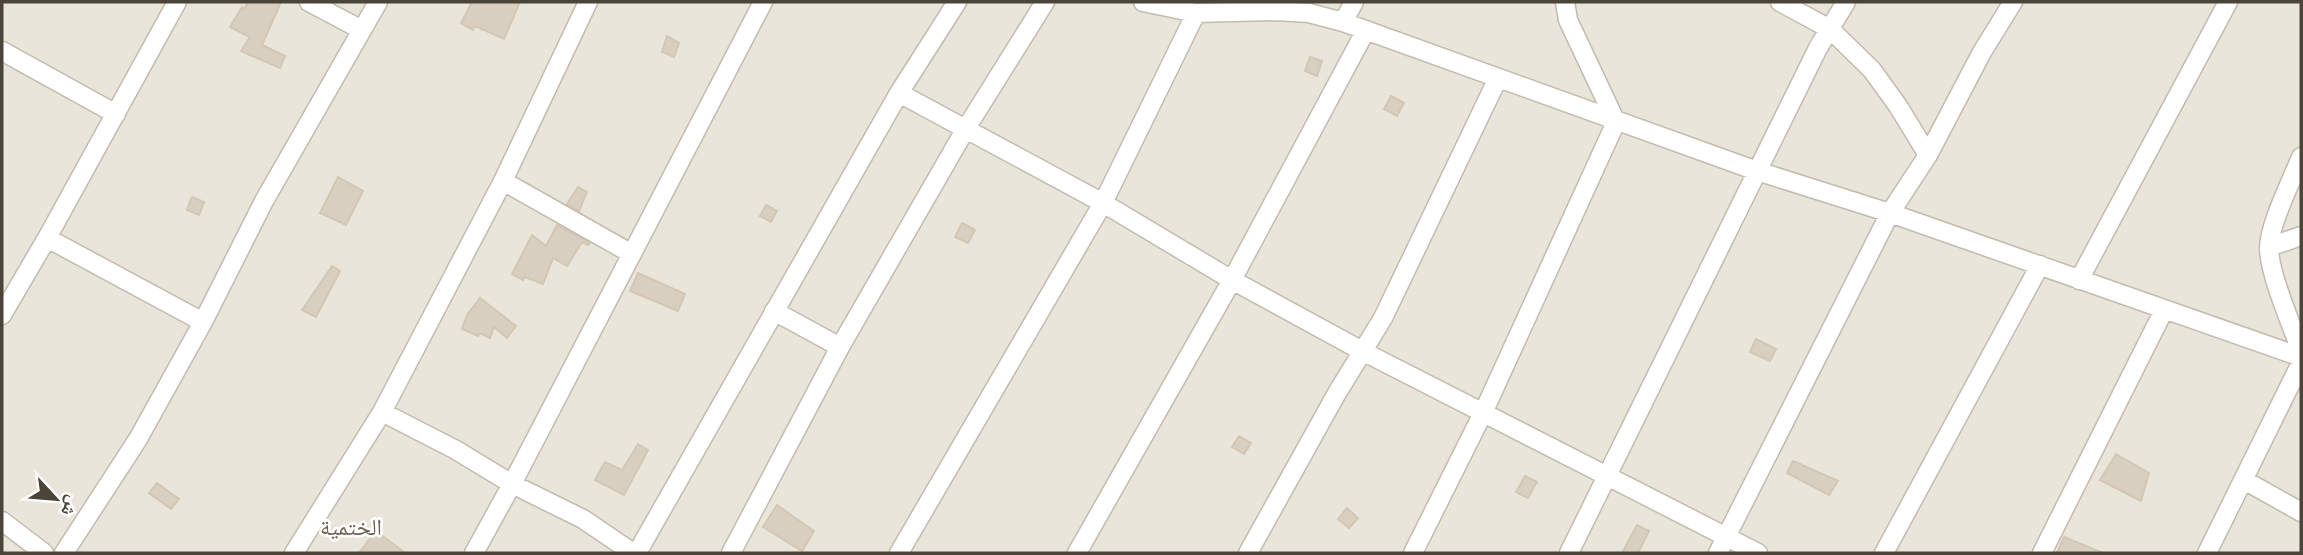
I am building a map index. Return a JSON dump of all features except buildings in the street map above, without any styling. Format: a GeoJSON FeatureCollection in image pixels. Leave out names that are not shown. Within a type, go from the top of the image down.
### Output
{"type":"FeatureCollection","features":[{"type":"Feature","properties":{"kind":"street"},"geometry":{"type":"LineString","coordinates":[[2,315],[177,2]]}},
{"type":"Feature","properties":{"kind":"street"},"geometry":{"type":"LineString","coordinates":[[309,2],[362,30]]}},
{"type":"Feature","properties":{"kind":"street"},"geometry":{"type":"LineString","coordinates":[[64,553],[138,439],[203,322],[264,201],[379,2]]}},
{"type":"Feature","properties":{"kind":"street"},"geometry":{"type":"LineString","coordinates":[[294,553],[382,412],[503,181],[589,2]]}},
{"type":"Feature","properties":{"kind":"street"},"geometry":{"type":"LineString","coordinates":[[474,553],[763,2]]}},
{"type":"Feature","properties":{"kind":"street"},"geometry":{"type":"LineString","coordinates":[[382,412],[456,450],[512,484],[583,519],[635,553],[899,93],[957,2]]}},
{"type":"Feature","properties":{"kind":"street"},"geometry":{"type":"LineString","coordinates":[[731,553],[839,347],[965,130],[1045,2]]}},
{"type":"Feature","properties":{"kind":"street"},"geometry":{"type":"LineString","coordinates":[[1143,2],[1196,13],[1309,13],[1343,22],[1616,122],[1890,213],[2301,357]]}},
{"type":"Feature","properties":{"kind":"street"},"geometry":{"type":"LineString","coordinates":[[1343,22],[1354,2]]}},
{"type":"Feature","properties":{"kind":"street"},"geometry":{"type":"LineString","coordinates":[[1413,553],[1483,413],[1616,122],[1568,20],[1565,2]]}},
{"type":"Feature","properties":{"kind":"street"},"geometry":{"type":"LineString","coordinates":[[1780,2],[1830,29],[1872,70],[1928,155]]}},
{"type":"Feature","properties":{"kind":"street"},"geometry":{"type":"LineString","coordinates":[[1569,553],[1757,171],[1846,2]]}},
{"type":"Feature","properties":{"kind":"street"},"geometry":{"type":"LineString","coordinates":[[1722,545],[1890,213],[1928,155],[1982,52],[2013,2]]}},
{"type":"Feature","properties":{"kind":"street"},"geometry":{"type":"LineString","coordinates":[[2079,280],[2228,2]]}},
{"type":"Feature","properties":{"kind":"street"},"geometry":{"type":"LineString","coordinates":[[899,553],[1103,203],[1196,13]]}},
{"type":"Feature","properties":{"kind":"street"},"geometry":{"type":"LineString","coordinates":[[1077,553],[1232,280],[1366,30]]}},
{"type":"Feature","properties":{"kind":"street"},"geometry":{"type":"LineString","coordinates":[[2,51],[116,114]]}},
{"type":"Feature","properties":{"kind":"street"},"geometry":{"type":"LineString","coordinates":[[1248,553],[1337,393],[1364,352],[1409,267],[1498,78]]}},
{"type":"Feature","properties":{"kind":"street"},"geometry":{"type":"LineString","coordinates":[[899,93],[1103,203],[1232,280],[1364,352],[1608,477],[1722,545],[1758,553]]}},
{"type":"Feature","properties":{"kind":"street"},"geometry":{"type":"LineString","coordinates":[[2301,157],[2273,227],[2269,247],[2271,264],[2301,351]]}},
{"type":"Feature","properties":{"kind":"street"},"geometry":{"type":"LineString","coordinates":[[503,181],[632,254]]}},
{"type":"Feature","properties":{"kind":"street"},"geometry":{"type":"LineString","coordinates":[[2269,247],[2301,236]]}},
{"type":"Feature","properties":{"kind":"street"},"geometry":{"type":"LineString","coordinates":[[47,238],[203,322]]}},
{"type":"Feature","properties":{"kind":"street"},"geometry":{"type":"LineString","coordinates":[[1884,553],[2040,265]]}},
{"type":"Feature","properties":{"kind":"street"},"geometry":{"type":"LineString","coordinates":[[2042,553],[2164,310]]}},
{"type":"Feature","properties":{"kind":"street"},"geometry":{"type":"LineString","coordinates":[[774,311],[839,347]]}},
{"type":"Feature","properties":{"kind":"street"},"geometry":{"type":"LineString","coordinates":[[2207,553],[2301,363]]}},
{"type":"Feature","properties":{"kind":"street"},"geometry":{"type":"LineString","coordinates":[[2244,480],[2301,512]]}},
{"type":"Feature","properties":{"kind":"street"},"geometry":{"type":"LineString","coordinates":[[2,521],[44,553]]}},
{"type":"Feature","properties":{"kind":"shaded area"},"geometry":{"type":"Polygon","coordinates":[[[2,2],[2301,2],[2301,553],[2,553],[2,2]]]}},
{"type":"Feature","properties":{"kind":"district","name":"الختمية"},"geometry":{"type":"Point","coordinates":[351,527]}}]}
